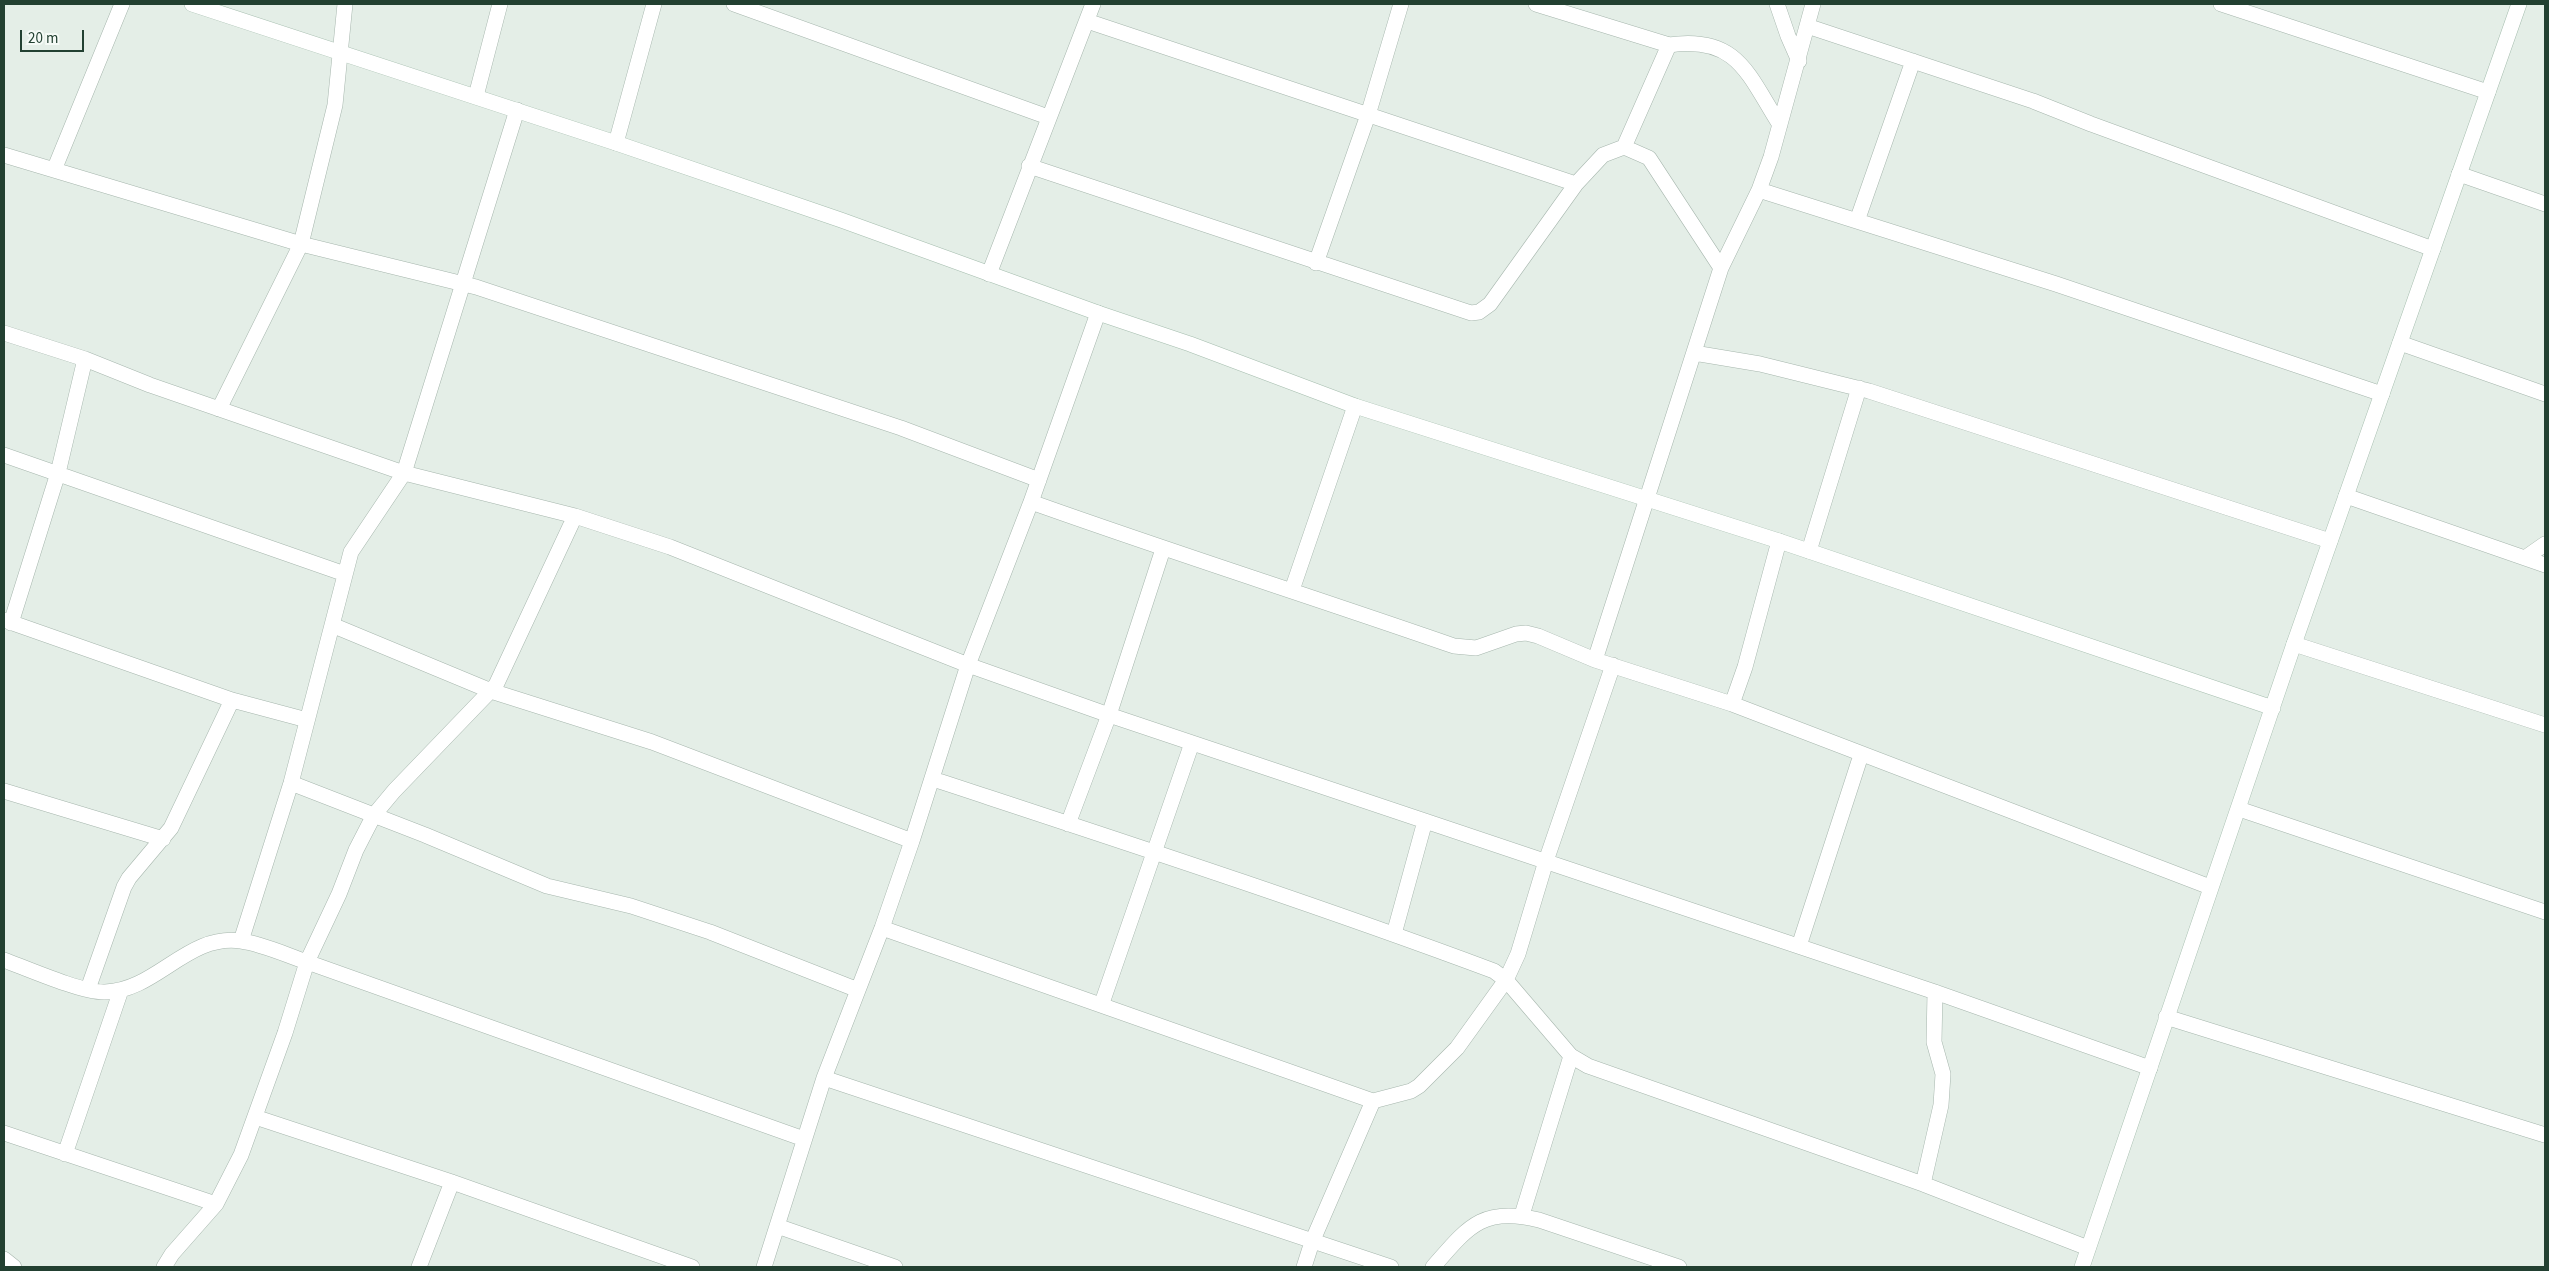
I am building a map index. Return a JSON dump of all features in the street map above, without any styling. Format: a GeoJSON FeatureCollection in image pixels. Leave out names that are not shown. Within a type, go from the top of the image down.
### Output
{"type":"FeatureCollection","features":[{"type":"Feature","properties":{"kind":"street"},"geometry":{"type":"LineString","coordinates":[[54,170],[122,4]]}},
{"type":"Feature","properties":{"kind":"street"},"geometry":{"type":"LineString","coordinates":[[192,4],[476,96],[841,220],[1098,314],[1190,344],[1355,406],[1779,541],[2273,708]]}},
{"type":"Feature","properties":{"kind":"street"},"geometry":{"type":"LineString","coordinates":[[219,409],[301,244],[335,105],[339,52],[346,4]]}},
{"type":"Feature","properties":{"kind":"street"},"geometry":{"type":"LineString","coordinates":[[476,96],[500,4]]}},
{"type":"Feature","properties":{"kind":"street"},"geometry":{"type":"LineString","coordinates":[[616,143],[654,4]]}},
{"type":"Feature","properties":{"kind":"street"},"geometry":{"type":"LineString","coordinates":[[737,4],[1048,117]]}},
{"type":"Feature","properties":{"kind":"street"},"geometry":{"type":"LineString","coordinates":[[989,274],[1093,4]]}},
{"type":"Feature","properties":{"kind":"street"},"geometry":{"type":"LineString","coordinates":[[1316,263],[1368,115],[1401,4]]}},
{"type":"Feature","properties":{"kind":"street"},"geometry":{"type":"LineString","coordinates":[[1536,4],[1668,45],[1688,42],[1709,44],[1728,52],[1743,67],[1780,125]]}},
{"type":"Feature","properties":{"kind":"street"},"geometry":{"type":"LineString","coordinates":[[1777,4],[1799,61]]}},
{"type":"Feature","properties":{"kind":"street"},"geometry":{"type":"LineString","coordinates":[[1595,660],[1721,268],[1759,190],[1799,61],[1813,4]]}},
{"type":"Feature","properties":{"kind":"street"},"geometry":{"type":"LineString","coordinates":[[2221,4],[2488,92]]}},
{"type":"Feature","properties":{"kind":"street"},"geometry":{"type":"LineString","coordinates":[[2082,1267],[2294,644],[2519,4]]}},
{"type":"Feature","properties":{"kind":"street"},"geometry":{"type":"LineString","coordinates":[[1087,21],[1576,184]]}},
{"type":"Feature","properties":{"kind":"street"},"geometry":{"type":"LineString","coordinates":[[1807,26],[2034,101],[2091,124],[2433,248]]}},
{"type":"Feature","properties":{"kind":"street"},"geometry":{"type":"LineString","coordinates":[[1624,147],[1668,45]]}},
{"type":"Feature","properties":{"kind":"street"},"geometry":{"type":"LineString","coordinates":[[1857,221],[1913,60]]}},
{"type":"Feature","properties":{"kind":"street"},"geometry":{"type":"LineString","coordinates":[[241,940],[291,783],[351,552],[357,539],[404,473],[462,283],[518,110]]}},
{"type":"Feature","properties":{"kind":"street"},"geometry":{"type":"LineString","coordinates":[[1030,166],[1462,312],[1479,312],[1490,304],[1576,184],[1603,155],[1624,147],[1649,158],[1721,268]]}},
{"type":"Feature","properties":{"kind":"street"},"geometry":{"type":"LineString","coordinates":[[4,155],[301,244],[462,283],[901,428],[1039,480]]}},
{"type":"Feature","properties":{"kind":"street"},"geometry":{"type":"LineString","coordinates":[[2459,174],[2545,204]]}},
{"type":"Feature","properties":{"kind":"street"},"geometry":{"type":"LineString","coordinates":[[1759,190],[2056,284],[2382,394]]}},
{"type":"Feature","properties":{"kind":"street"},"geometry":{"type":"LineString","coordinates":[[764,1267],[824,1078],[882,928],[933,780],[968,665],[1031,502],[1098,314]]}},
{"type":"Feature","properties":{"kind":"street"},"geometry":{"type":"LineString","coordinates":[[4,333],[85,359],[219,409],[404,473],[575,516],[670,547],[968,665],[1109,715],[1935,992],[2150,1068]]}},
{"type":"Feature","properties":{"kind":"street"},"geometry":{"type":"LineString","coordinates":[[2400,343],[2545,394]]}},
{"type":"Feature","properties":{"kind":"street"},"geometry":{"type":"LineString","coordinates":[[1694,353],[1760,364],[1859,388],[2330,541]]}},
{"type":"Feature","properties":{"kind":"street"},"geometry":{"type":"LineString","coordinates":[[85,359],[58,473],[8,621],[232,700],[307,720]]}},
{"type":"Feature","properties":{"kind":"street"},"geometry":{"type":"LineString","coordinates":[[1809,551],[1859,388]]}},
{"type":"Feature","properties":{"kind":"street"},"geometry":{"type":"LineString","coordinates":[[1292,590],[1355,406]]}},
{"type":"Feature","properties":{"kind":"street"},"geometry":{"type":"LineString","coordinates":[[4,455],[345,574]]}},
{"type":"Feature","properties":{"kind":"street"},"geometry":{"type":"LineString","coordinates":[[2346,496],[2545,565]]}},
{"type":"Feature","properties":{"kind":"street"},"geometry":{"type":"LineString","coordinates":[[1031,502],[1163,549],[1292,590],[1454,646],[1476,648],[1516,634],[1526,633],[1538,636],[1612,666],[1732,704],[1861,755],[2210,887]]}},
{"type":"Feature","properties":{"kind":"street"},"geometry":{"type":"LineString","coordinates":[[164,1267],[190,1232],[216,1204],[242,1155],[285,1033],[307,962],[339,894],[356,850],[374,815],[394,791],[496,685],[575,516]]}},
{"type":"Feature","properties":{"kind":"street"},"geometry":{"type":"LineString","coordinates":[[1732,704],[1745,667],[1779,541]]}},
{"type":"Feature","properties":{"kind":"street"},"geometry":{"type":"LineString","coordinates":[[2525,558],[2545,544]]}},
{"type":"Feature","properties":{"kind":"street"},"geometry":{"type":"LineString","coordinates":[[1068,824],[1109,715],[1163,549]]}},
{"type":"Feature","properties":{"kind":"street"},"geometry":{"type":"LineString","coordinates":[[332,625],[491,690],[652,742],[912,841]]}},
{"type":"Feature","properties":{"kind":"street"},"geometry":{"type":"LineString","coordinates":[[2294,644],[2545,725]]}},
{"type":"Feature","properties":{"kind":"street"},"geometry":{"type":"LineString","coordinates":[[882,928],[1373,1101],[1411,1091],[1419,1086],[1457,1048],[1506,980],[1518,954],[1546,861],[1612,666]]}},
{"type":"Feature","properties":{"kind":"street"},"geometry":{"type":"LineString","coordinates":[[88,989],[124,887],[129,878],[163,839],[183,805],[232,700]]}},
{"type":"Feature","properties":{"kind":"street"},"geometry":{"type":"LineString","coordinates":[[1102,1004],[1192,743]]}},
{"type":"Feature","properties":{"kind":"street"},"geometry":{"type":"LineString","coordinates":[[1799,946],[1861,755]]}},
{"type":"Feature","properties":{"kind":"street"},"geometry":{"type":"LineString","coordinates":[[933,780],[1154,851],[1394,934],[1494,971],[1506,980],[1571,1056],[1588,1066],[1624,1081],[1923,1184],[2088,1248]]}},
{"type":"Feature","properties":{"kind":"street"},"geometry":{"type":"LineString","coordinates":[[291,783],[547,886],[567,893],[601,898],[692,927],[858,990]]}},
{"type":"Feature","properties":{"kind":"street"},"geometry":{"type":"LineString","coordinates":[[4,790],[163,839]]}},
{"type":"Feature","properties":{"kind":"street"},"geometry":{"type":"LineString","coordinates":[[2238,809],[2545,912]]}},
{"type":"Feature","properties":{"kind":"street"},"geometry":{"type":"LineString","coordinates":[[1394,934],[1425,821]]}},
{"type":"Feature","properties":{"kind":"street"},"geometry":{"type":"LineString","coordinates":[[2527,906],[2545,900]]}},
{"type":"Feature","properties":{"kind":"street"},"geometry":{"type":"LineString","coordinates":[[4,960],[88,989],[104,992],[122,990],[137,984],[198,947],[220,941],[241,940],[804,1139]]}},
{"type":"Feature","properties":{"kind":"street"},"geometry":{"type":"LineString","coordinates":[[65,1154],[122,990]]}},
{"type":"Feature","properties":{"kind":"street"},"geometry":{"type":"LineString","coordinates":[[1923,1184],[1942,1105],[1943,1074],[1934,1042],[1935,992]]}},
{"type":"Feature","properties":{"kind":"street"},"geometry":{"type":"LineString","coordinates":[[2166,1018],[2545,1135]]}},
{"type":"Feature","properties":{"kind":"street"},"geometry":{"type":"LineString","coordinates":[[1522,1215],[1571,1056]]}},
{"type":"Feature","properties":{"kind":"street"},"geometry":{"type":"LineString","coordinates":[[824,1078],[1390,1267]]}},
{"type":"Feature","properties":{"kind":"street"},"geometry":{"type":"LineString","coordinates":[[1304,1267],[1312,1242],[1373,1101]]}},
{"type":"Feature","properties":{"kind":"street"},"geometry":{"type":"LineString","coordinates":[[256,1117],[452,1182],[692,1267]]}},
{"type":"Feature","properties":{"kind":"street"},"geometry":{"type":"LineString","coordinates":[[4,1133],[216,1204]]}},
{"type":"Feature","properties":{"kind":"street"},"geometry":{"type":"LineString","coordinates":[[419,1267],[452,1182]]}},
{"type":"Feature","properties":{"kind":"street"},"geometry":{"type":"LineString","coordinates":[[1433,1267],[1467,1228],[1496,1215],[1522,1215],[1679,1267]]}},
{"type":"Feature","properties":{"kind":"street"},"geometry":{"type":"LineString","coordinates":[[777,1226],[895,1267]]}},
{"type":"Feature","properties":{"kind":"street"},"geometry":{"type":"LineString","coordinates":[[4,1259],[14,1267]]}}]}
